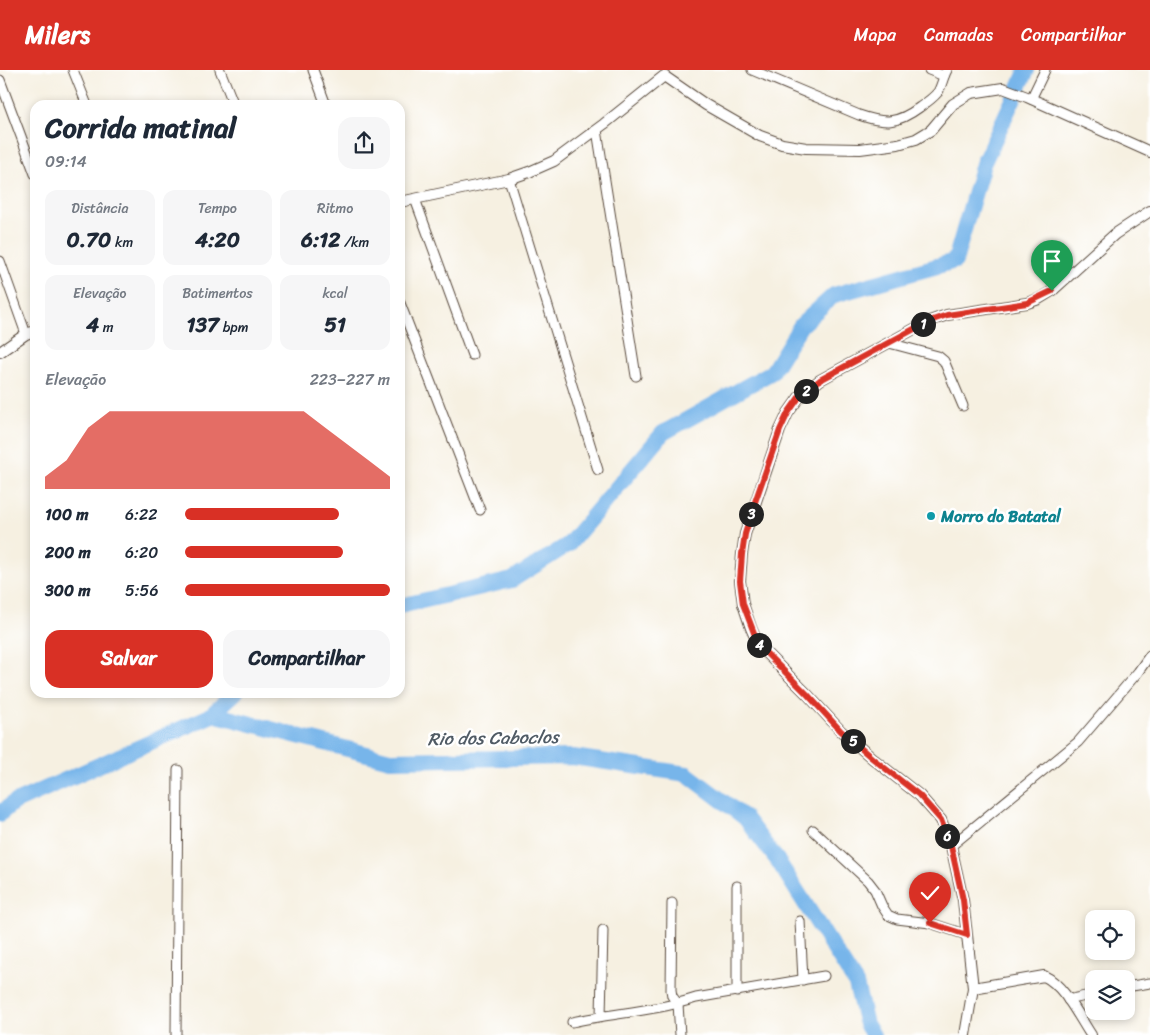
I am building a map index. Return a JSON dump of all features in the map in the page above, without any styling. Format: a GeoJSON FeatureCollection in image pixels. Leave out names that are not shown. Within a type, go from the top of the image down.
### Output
{"type":"FeatureCollection","features":[{"type":"Feature","properties":{"kind":"street"},"geometry":{"type":"LineString","coordinates":[[73,70],[85,100]]}},
{"type":"Feature","properties":{"kind":"street"},"geometry":{"type":"LineString","coordinates":[[220,70],[232,100]]}},
{"type":"Feature","properties":{"kind":"street"},"geometry":{"type":"LineString","coordinates":[[313,70],[324,100]]}},
{"type":"Feature","properties":{"kind":"street"},"geometry":{"type":"LineString","coordinates":[[752,70],[859,115],[876,121],[890,122],[903,118],[930,100],[938,91],[945,73],[929,70]]}},
{"type":"Feature","properties":{"kind":"street"},"geometry":{"type":"LineString","coordinates":[[1029,98],[1045,70]]}},
{"type":"Feature","properties":{"kind":"street"},"geometry":{"type":"LineString","coordinates":[[405,201],[509,179],[554,161],[597,130],[668,73],[713,109],[760,136],[782,144],[806,148],[860,149],[907,142],[931,130],[953,104],[971,93],[1003,88],[1150,152]]}},
{"type":"Feature","properties":{"kind":"street"},"geometry":{"type":"LineString","coordinates":[[0,80],[30,161]]}},
{"type":"Feature","properties":{"kind":"street"},"geometry":{"type":"LineString","coordinates":[[597,130],[636,376]]}},
{"type":"Feature","properties":{"kind":"street"},"geometry":{"type":"LineString","coordinates":[[509,179],[598,470]]}},
{"type":"Feature","properties":{"kind":"street"},"geometry":{"type":"LineString","coordinates":[[415,199],[472,355]]}},
{"type":"Feature","properties":{"kind":"street"},"geometry":{"type":"LineString","coordinates":[[965,1035],[973,988],[963,900],[951,846],[941,820],[919,795],[841,731],[759,646],[743,604],[740,581],[745,534],[780,430],[788,413],[800,396],[820,380],[927,322],[947,315],[1027,303],[1039,298],[1052,291],[1115,234],[1150,211]]}},
{"type":"Feature","properties":{"kind":"street"},"geometry":{"type":"LineString","coordinates":[[0,261],[30,333],[0,352]]}},
{"type":"Feature","properties":{"kind":"street"},"geometry":{"type":"LineString","coordinates":[[405,316],[480,510]]}},
{"type":"Feature","properties":{"kind":"street"},"geometry":{"type":"LineString","coordinates":[[888,343],[938,356],[944,361],[963,406]]}},
{"type":"Feature","properties":{"kind":"street"},"geometry":{"type":"LineString","coordinates":[[951,846],[1078,742],[1132,680],[1150,655]]}},
{"type":"Feature","properties":{"kind":"street"},"geometry":{"type":"LineString","coordinates":[[176,1035],[178,770]]}},
{"type":"Feature","properties":{"kind":"street"},"geometry":{"type":"LineString","coordinates":[[813,830],[868,881],[876,890],[882,906],[888,914],[897,920],[930,923],[967,935]]}},
{"type":"Feature","properties":{"kind":"street"},"geometry":{"type":"LineString","coordinates":[[737,886],[737,992]]}},
{"type":"Feature","properties":{"kind":"street"},"geometry":{"type":"LineString","coordinates":[[672,903],[671,990],[678,1004],[680,1035]]}},
{"type":"Feature","properties":{"kind":"street"},"geometry":{"type":"LineString","coordinates":[[800,921],[803,980]]}},
{"type":"Feature","properties":{"kind":"street"},"geometry":{"type":"LineString","coordinates":[[601,1016],[603,930]]}},
{"type":"Feature","properties":{"kind":"street"},"geometry":{"type":"LineString","coordinates":[[572,1022],[824,976]]}},
{"type":"Feature","properties":{"kind":"street"},"geometry":{"type":"LineString","coordinates":[[973,988],[1044,976],[1059,986],[1091,1035]]}},
{"type":"Feature","properties":{"kind":"street"},"geometry":{"type":"LineString","coordinates":[[1135,985],[1150,983]]}},
{"type":"Feature","properties":{"kind":"street"},"geometry":{"type":"LineString","coordinates":[[1068,1000],[1085,996]]}},
{"type":"Feature","properties":{"kind":"waterway"},"geometry":{"type":"LineString","coordinates":[[405,605],[512,580],[569,544],[663,433],[772,372],[801,325],[834,295],[955,261],[983,164],[1027,70]]}},
{"type":"Feature","properties":{"kind":"waterway","name":"Rio dos Caboclos"},"geometry":{"type":"LineString","coordinates":[[0,814],[13,803],[210,716],[230,698]]}},
{"type":"Feature","properties":{"kind":"waterway","name":"Rio dos Caboclos"},"geometry":{"type":"LineString","coordinates":[[213,714],[390,760],[573,757],[687,774],[745,818],[778,861],[856,984],[866,1024],[873,1035]]}},
{"type":"Feature","properties":{"kind":"place","name":"Morro do Batatal"},"geometry":{"type":"Point","coordinates":[931,516]}},
{"type":"Feature","properties":{"kind":"route"},"geometry":{"type":"LineString","coordinates":[[930,923],[967,935],[963,900],[951,846],[941,820],[919,795],[841,731],[759,646],[743,604],[740,581],[745,534],[780,430],[788,413],[800,396],[820,380],[927,322],[947,315],[1027,303],[1052,291]]}}]}
